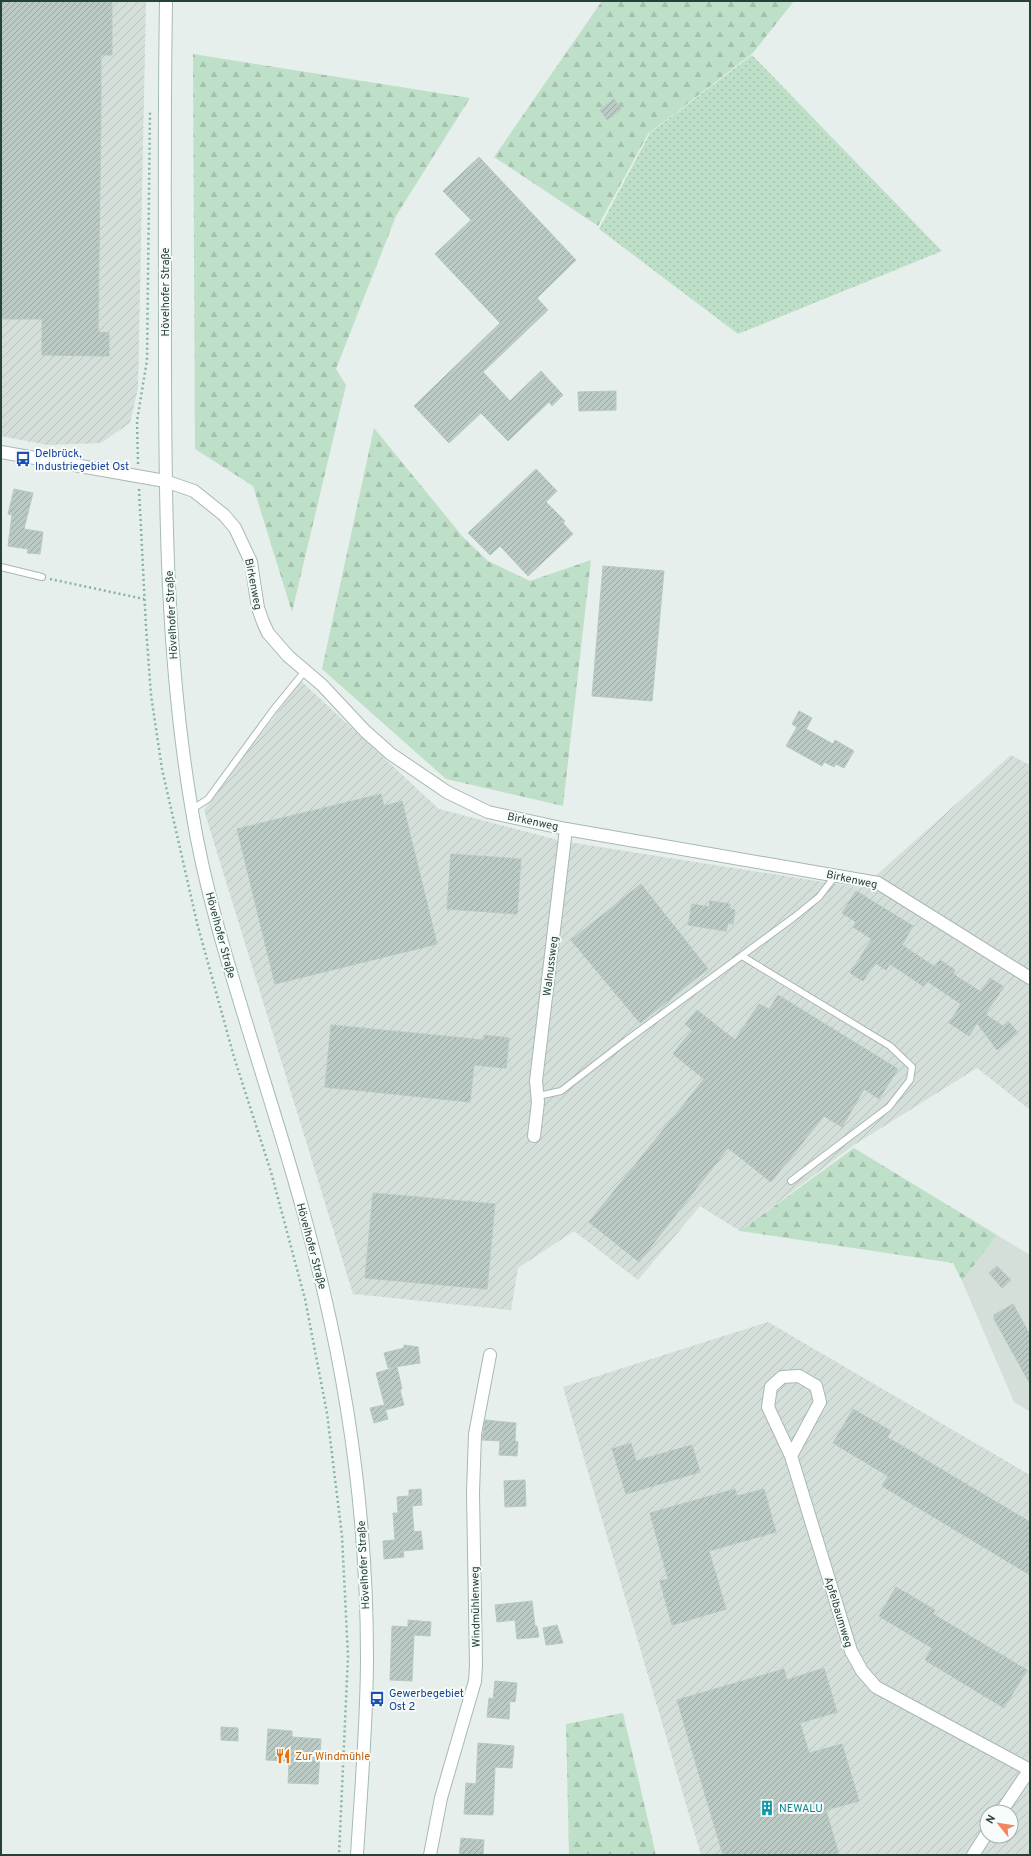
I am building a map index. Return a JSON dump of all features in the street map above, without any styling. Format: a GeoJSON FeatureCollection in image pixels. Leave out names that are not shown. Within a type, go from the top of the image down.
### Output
{"type":"FeatureCollection","features":[{"type":"Feature","properties":{"kind":"street","name":"Hövelhofer Straße"},"geometry":{"type":"LineString","coordinates":[[166,1],[165,481],[170,622],[179,714],[191,810],[200,854],[232,980],[290,1165],[323,1288],[338,1354],[348,1412],[358,1488],[366,1598],[366,1725],[357,1855]]}},
{"type":"Feature","properties":{"kind":"street","name":"Birkenweg"},"geometry":{"type":"LineString","coordinates":[[1,452],[165,481],[194,491],[224,515],[235,528],[252,562],[258,608],[268,633],[288,656],[322,685],[365,731],[391,754],[447,792],[488,812],[566,829],[878,882],[1030,978]]}},
{"type":"Feature","properties":{"kind":"street","name":"Walnussweg"},"geometry":{"type":"LineString","coordinates":[[538,1099],[536,1082],[566,829]]}},
{"type":"Feature","properties":{"kind":"street"},"geometry":{"type":"LineString","coordinates":[[534,1136],[538,1099]]}},
{"type":"Feature","properties":{"kind":"street","name":"Windmühlenweg"},"geometry":{"type":"LineString","coordinates":[[430,1855],[441,1798],[475,1681],[473,1493],[475,1434],[490,1355]]}},
{"type":"Feature","properties":{"kind":"street","name":"Apfelbaumweg"},"geometry":{"type":"LineString","coordinates":[[791,1456],[820,1402],[816,1386],[799,1376],[782,1377],[771,1387],[768,1407],[791,1456],[851,1651],[862,1671],[876,1687],[1030,1770]]}},
{"type":"Feature","properties":{"kind":"street"},"geometry":{"type":"LineString","coordinates":[[1007,1804],[1030,1770]]}},
{"type":"Feature","properties":{"kind":"street"},"geometry":{"type":"LineString","coordinates":[[973,1855],[980,1844]]}},
{"type":"Feature","properties":{"kind":"lane"},"geometry":{"type":"LineString","coordinates":[[1,567],[42,577]]}},
{"type":"Feature","properties":{"kind":"lane"},"geometry":{"type":"LineString","coordinates":[[191,810],[208,799],[274,709],[305,671]]}},
{"type":"Feature","properties":{"kind":"lane"},"geometry":{"type":"LineString","coordinates":[[538,1099],[561,1091],[627,1040],[742,956],[820,897],[836,875]]}},
{"type":"Feature","properties":{"kind":"lane"},"geometry":{"type":"LineString","coordinates":[[742,956],[890,1046],[912,1067],[910,1080],[889,1106],[791,1181]]}},
{"type":"Feature","properties":{"kind":"path"},"geometry":{"type":"LineString","coordinates":[[150,103],[148,348],[137,421],[144,599],[152,695],[162,769],[197,923],[234,1058],[289,1237],[305,1299],[327,1413],[342,1536],[348,1656],[339,1855]]}},
{"type":"Feature","properties":{"kind":"path"},"geometry":{"type":"LineString","coordinates":[[42,577],[144,599]]}},
{"type":"Feature","properties":{"kind":"shaded area"},"geometry":{"type":"Polygon","coordinates":[[[1,1],[146,1],[138,388],[130,423],[101,443],[47,445],[1,436],[1,1]]]}},
{"type":"Feature","properties":{"kind":"shaded area"},"geometry":{"type":"Polygon","coordinates":[[[301,681],[439,809],[562,841],[862,888],[1011,755],[1030,765],[1030,1110],[977,1068],[854,1145],[740,1231],[700,1206],[638,1280],[574,1231],[518,1268],[511,1310],[353,1294],[204,810],[301,681]]]}},
{"type":"Feature","properties":{"kind":"shaded area"},"geometry":{"type":"Polygon","coordinates":[[[997,1235],[1030,1255],[1030,1412],[1014,1402],[962,1281],[997,1235]]]}},
{"type":"Feature","properties":{"kind":"shaded area"},"geometry":{"type":"Polygon","coordinates":[[[768,1322],[1030,1475],[1030,1855],[701,1855],[563,1387],[768,1322]]]}},
{"type":"Feature","properties":{"kind":"green space"},"geometry":{"type":"Polygon","coordinates":[[[602,1],[794,1],[753,53],[648,134],[598,226],[494,157],[602,1]]]}},
{"type":"Feature","properties":{"kind":"green space"},"geometry":{"type":"Polygon","coordinates":[[[193,54],[470,98],[396,216],[336,369],[346,385],[292,612],[253,486],[195,449],[193,54]]]}},
{"type":"Feature","properties":{"kind":"green space"},"geometry":{"type":"Polygon","coordinates":[[[752,55],[942,251],[738,334],[599,229],[650,133],[752,55]]]}},
{"type":"Feature","properties":{"kind":"green space"},"geometry":{"type":"Polygon","coordinates":[[[374,428],[463,537],[488,561],[530,581],[591,560],[563,806],[446,779],[322,669],[374,428]]]}},
{"type":"Feature","properties":{"kind":"green space"},"geometry":{"type":"Polygon","coordinates":[[[854,1148],[997,1235],[962,1281],[953,1263],[740,1231],[854,1148]]]}},
{"type":"Feature","properties":{"kind":"green space"},"geometry":{"type":"Polygon","coordinates":[[[623,1713],[656,1855],[569,1855],[566,1724],[623,1713]]]}},
{"type":"Feature","properties":{"kind":"building"},"geometry":{"type":"Polygon","coordinates":[[[1,1],[112,1],[112,55],[101,55],[98,332],[109,333],[109,356],[42,355],[42,319],[1,319],[1,1]]]}},
{"type":"Feature","properties":{"kind":"building"},"geometry":{"type":"Polygon","coordinates":[[[614,99],[621,109],[607,120],[600,110],[614,99]]]}},
{"type":"Feature","properties":{"kind":"building"},"geometry":{"type":"Polygon","coordinates":[[[479,157],[576,260],[537,298],[548,310],[483,372],[510,401],[541,371],[563,395],[552,406],[549,402],[508,441],[481,413],[449,443],[414,406],[500,323],[435,254],[471,220],[443,191],[479,157]]]}},
{"type":"Feature","properties":{"kind":"building"},"geometry":{"type":"Polygon","coordinates":[[[616,391],[616,410],[579,411],[578,392],[616,391]]]}},
{"type":"Feature","properties":{"kind":"building"},"geometry":{"type":"Polygon","coordinates":[[[536,469],[557,491],[546,502],[565,521],[563,523],[573,534],[528,576],[500,546],[490,555],[468,533],[536,469]]]}},
{"type":"Feature","properties":{"kind":"building"},"geometry":{"type":"Polygon","coordinates":[[[14,489],[33,493],[24,529],[43,532],[40,554],[27,553],[28,549],[8,546],[12,515],[8,514],[14,489]]]}},
{"type":"Feature","properties":{"kind":"building"},"geometry":{"type":"Polygon","coordinates":[[[603,566],[664,571],[652,701],[592,696],[603,566]]]}},
{"type":"Feature","properties":{"kind":"building"},"geometry":{"type":"Polygon","coordinates":[[[799,711],[812,718],[806,729],[833,744],[835,740],[854,751],[844,768],[836,764],[834,767],[824,762],[822,766],[786,746],[797,727],[792,724],[799,711]]]}},
{"type":"Feature","properties":{"kind":"building"},"geometry":{"type":"Polygon","coordinates":[[[381,794],[384,806],[402,801],[437,944],[275,984],[237,829],[381,794]]]}},
{"type":"Feature","properties":{"kind":"building"},"geometry":{"type":"Polygon","coordinates":[[[451,854],[521,859],[517,914],[447,909],[451,854]]]}},
{"type":"Feature","properties":{"kind":"building"},"geometry":{"type":"Polygon","coordinates":[[[641,884],[708,969],[640,1023],[571,940],[641,884]]]}},
{"type":"Feature","properties":{"kind":"building"},"geometry":{"type":"Polygon","coordinates":[[[856,891],[913,926],[902,945],[935,967],[940,960],[955,970],[953,974],[981,992],[990,978],[1004,987],[985,1014],[1003,1026],[1008,1021],[1018,1033],[997,1050],[977,1023],[969,1036],[949,1023],[961,1004],[927,981],[923,986],[890,964],[886,970],[875,963],[863,981],[850,973],[872,939],[853,927],[856,922],[842,913],[856,891]]]}},
{"type":"Feature","properties":{"kind":"building"},"geometry":{"type":"Polygon","coordinates":[[[710,901],[730,904],[730,909],[735,910],[733,924],[728,923],[726,931],[688,925],[692,904],[709,907],[710,901]]]}},
{"type":"Feature","properties":{"kind":"building"},"geometry":{"type":"Polygon","coordinates":[[[778,995],[898,1069],[879,1099],[864,1089],[842,1127],[824,1116],[771,1182],[728,1148],[639,1262],[589,1222],[704,1079],[673,1054],[692,1030],[685,1024],[697,1010],[735,1040],[759,1004],[769,1009],[778,995]]]}},
{"type":"Feature","properties":{"kind":"building"},"geometry":{"type":"Polygon","coordinates":[[[331,1025],[484,1040],[484,1035],[509,1038],[506,1068],[474,1065],[470,1102],[325,1087],[331,1025]]]}},
{"type":"Feature","properties":{"kind":"building"},"geometry":{"type":"Polygon","coordinates":[[[373,1193],[495,1204],[487,1289],[365,1278],[373,1193]]]}},
{"type":"Feature","properties":{"kind":"building"},"geometry":{"type":"Polygon","coordinates":[[[997,1266],[1011,1280],[1002,1288],[989,1273],[997,1266]]]}},
{"type":"Feature","properties":{"kind":"building"},"geometry":{"type":"Polygon","coordinates":[[[1013,1304],[1030,1335],[1030,1384],[994,1319],[994,1315],[1013,1304]]]}},
{"type":"Feature","properties":{"kind":"building"},"geometry":{"type":"Polygon","coordinates":[[[404,1345],[418,1347],[420,1363],[388,1368],[384,1353],[404,1348],[404,1345]]]}},
{"type":"Feature","properties":{"kind":"building"},"geometry":{"type":"Polygon","coordinates":[[[397,1367],[402,1389],[400,1390],[404,1405],[386,1410],[376,1373],[397,1367]]]}},
{"type":"Feature","properties":{"kind":"building"},"geometry":{"type":"Polygon","coordinates":[[[384,1405],[388,1419],[374,1423],[370,1408],[384,1405]]]}},
{"type":"Feature","properties":{"kind":"building"},"geometry":{"type":"Polygon","coordinates":[[[853,1409],[891,1431],[887,1437],[1030,1522],[1030,1575],[882,1486],[888,1476],[833,1443],[853,1409]]]}},
{"type":"Feature","properties":{"kind":"building"},"geometry":{"type":"Polygon","coordinates":[[[485,1420],[516,1423],[515,1441],[518,1442],[517,1456],[499,1455],[500,1441],[482,1440],[485,1420]]]}},
{"type":"Feature","properties":{"kind":"building"},"geometry":{"type":"Polygon","coordinates":[[[631,1443],[636,1461],[692,1445],[700,1472],[626,1494],[612,1449],[631,1443]]]}},
{"type":"Feature","properties":{"kind":"building"},"geometry":{"type":"Polygon","coordinates":[[[525,1480],[526,1506],[505,1507],[504,1481],[525,1480]]]}},
{"type":"Feature","properties":{"kind":"building"},"geometry":{"type":"Polygon","coordinates":[[[421,1489],[422,1505],[412,1506],[414,1532],[421,1531],[423,1549],[403,1551],[404,1557],[384,1559],[383,1541],[395,1540],[393,1513],[398,1513],[397,1497],[409,1496],[409,1490],[421,1489]]]}},
{"type":"Feature","properties":{"kind":"building"},"geometry":{"type":"Polygon","coordinates":[[[735,1489],[737,1496],[764,1489],[776,1532],[709,1551],[726,1609],[672,1625],[660,1581],[668,1579],[650,1513],[735,1489]]]}},
{"type":"Feature","properties":{"kind":"building"},"geometry":{"type":"Polygon","coordinates":[[[896,1587],[935,1610],[933,1614],[1027,1670],[1004,1708],[925,1660],[932,1648],[879,1616],[896,1587]]]}},
{"type":"Feature","properties":{"kind":"building"},"geometry":{"type":"Polygon","coordinates":[[[532,1601],[535,1626],[537,1626],[539,1637],[517,1639],[515,1620],[497,1622],[495,1605],[532,1601]]]}},
{"type":"Feature","properties":{"kind":"building"},"geometry":{"type":"Polygon","coordinates":[[[408,1620],[431,1622],[430,1636],[414,1635],[412,1681],[390,1680],[392,1626],[408,1627],[408,1620]]]}},
{"type":"Feature","properties":{"kind":"building"},"geometry":{"type":"Polygon","coordinates":[[[557,1625],[563,1643],[546,1645],[543,1628],[557,1625]]]}},
{"type":"Feature","properties":{"kind":"building","name":"NEWALU"},"geometry":{"type":"Polygon","coordinates":[[[824,1668],[837,1712],[800,1723],[809,1753],[842,1744],[859,1801],[826,1810],[839,1855],[723,1855],[677,1700],[784,1669],[787,1680],[824,1668]]]}},
{"type":"Feature","properties":{"kind":"building"},"geometry":{"type":"Polygon","coordinates":[[[495,1681],[517,1683],[515,1702],[510,1701],[509,1719],[487,1717],[489,1698],[493,1699],[495,1681]]]}},
{"type":"Feature","properties":{"kind":"building"},"geometry":{"type":"Polygon","coordinates":[[[221,1727],[238,1728],[238,1741],[221,1740],[221,1727]]]}},
{"type":"Feature","properties":{"kind":"building"},"geometry":{"type":"Polygon","coordinates":[[[268,1729],[292,1731],[292,1737],[321,1739],[318,1784],[288,1783],[289,1761],[266,1760],[268,1729]]]}},
{"type":"Feature","properties":{"kind":"building"},"geometry":{"type":"Polygon","coordinates":[[[478,1743],[514,1746],[512,1768],[495,1767],[493,1815],[464,1814],[466,1783],[476,1784],[478,1743]]]}},
{"type":"Feature","properties":{"kind":"building"},"geometry":{"type":"Polygon","coordinates":[[[461,1838],[484,1840],[483,1855],[459,1855],[461,1838]]]}},
{"type":"Feature","properties":{"kind":"place","name":"Delbrück, Industriegebiet Ost"},"geometry":{"type":"Point","coordinates":[23,459]}},
{"type":"Feature","properties":{"kind":"place","name":"Gewerbegebiet Ost 2"},"geometry":{"type":"Point","coordinates":[377,1699]}},
{"type":"Feature","properties":{"kind":"place","name":"Zur Windmühle"},"geometry":{"type":"Point","coordinates":[283,1756]}},
{"type":"Feature","properties":{"kind":"place","name":"NEWALU"},"geometry":{"type":"Point","coordinates":[767,1808]}}]}
